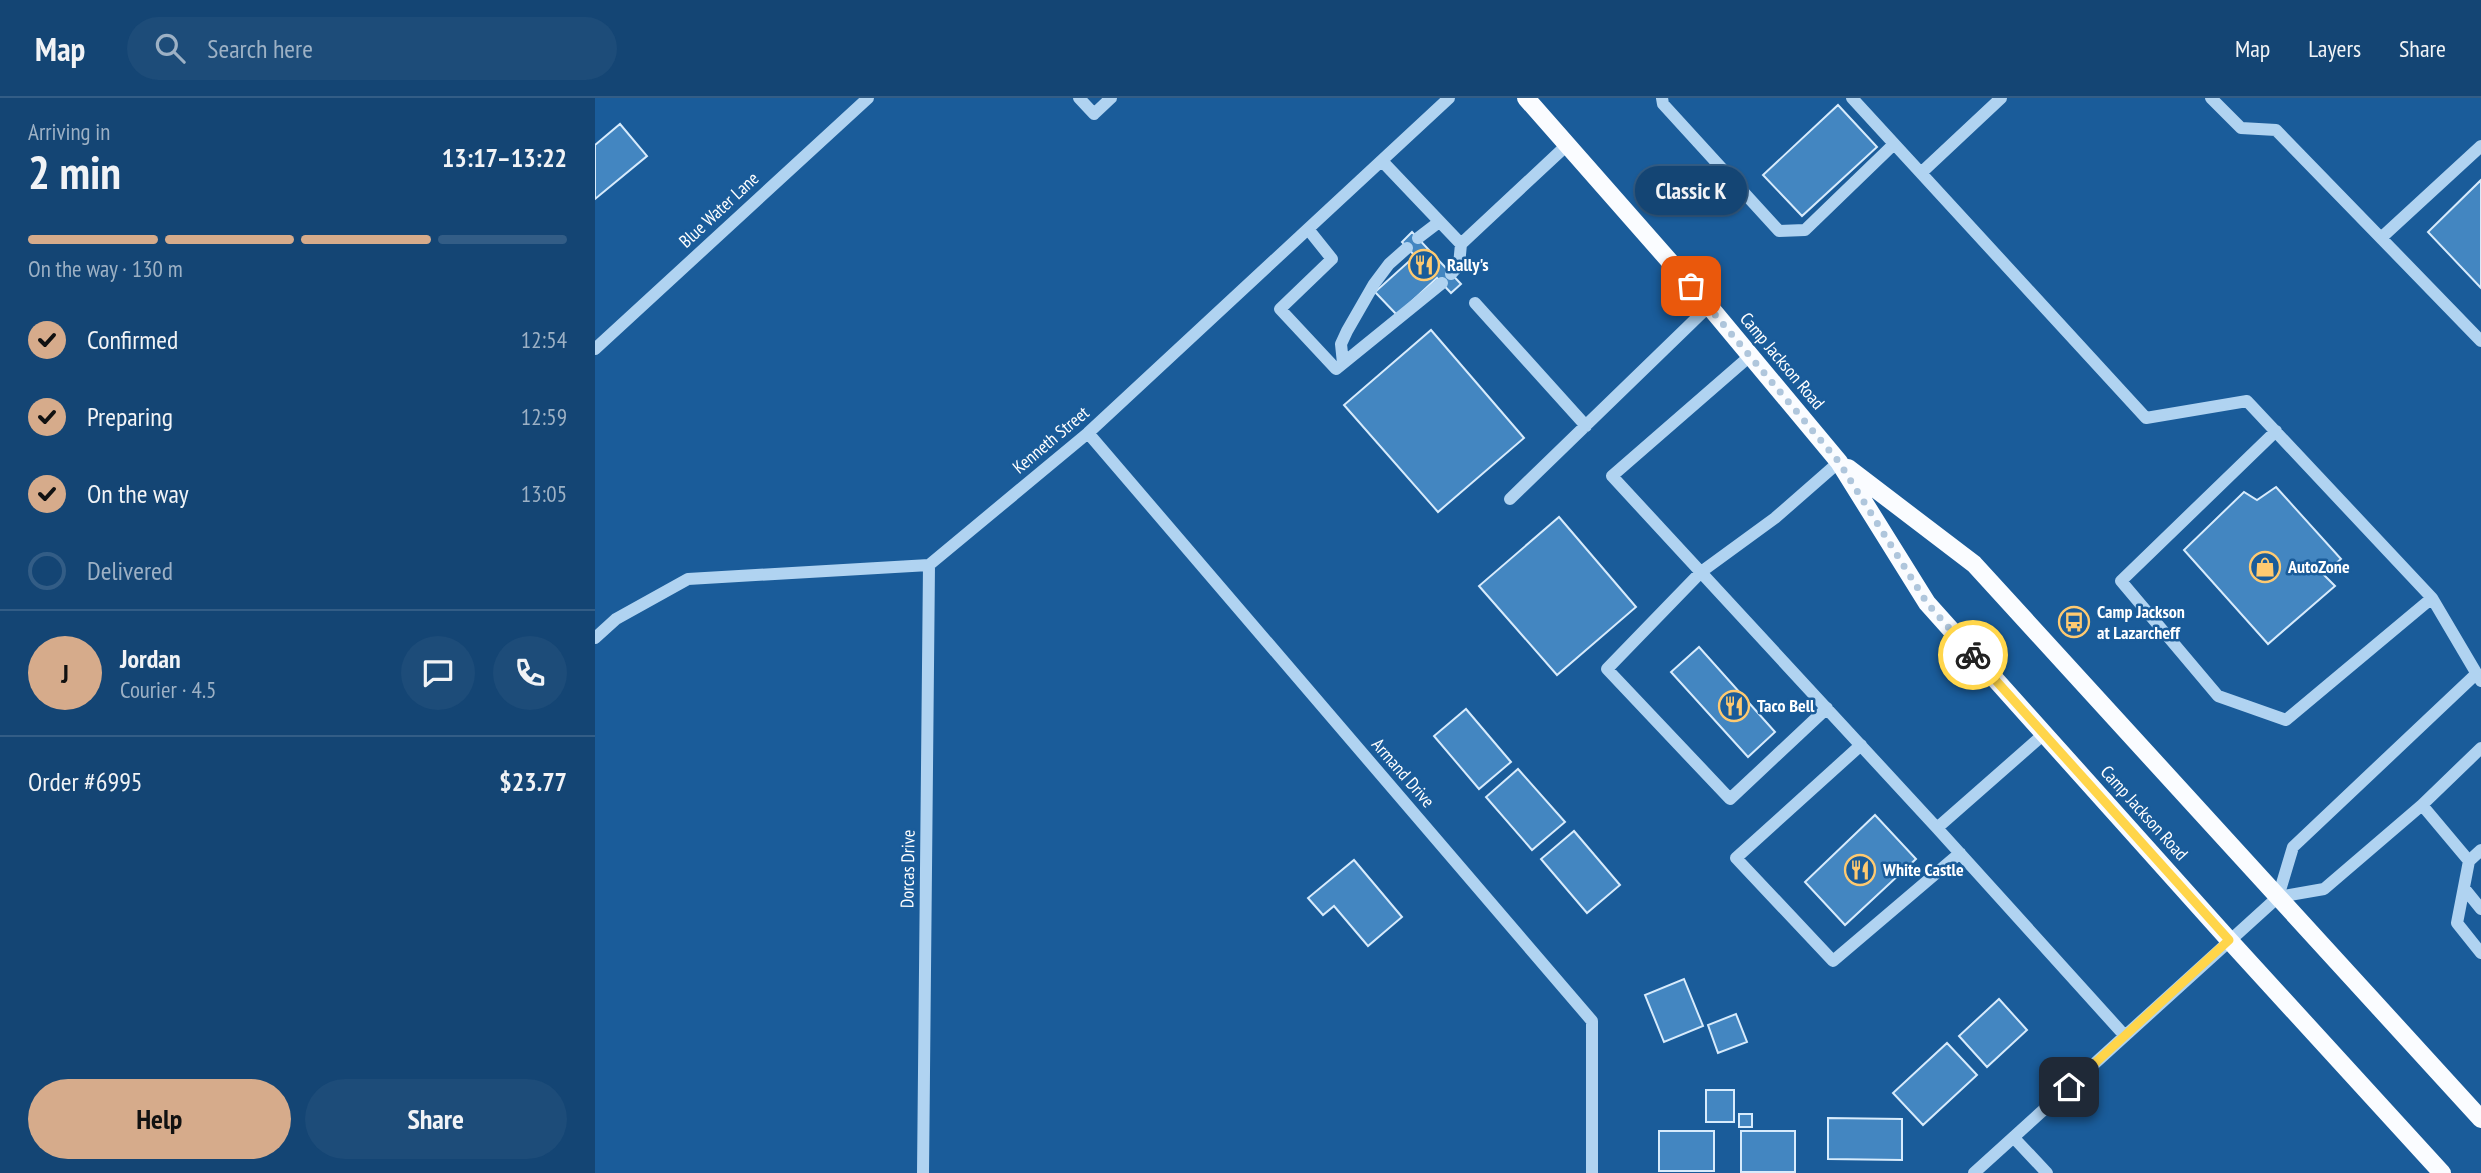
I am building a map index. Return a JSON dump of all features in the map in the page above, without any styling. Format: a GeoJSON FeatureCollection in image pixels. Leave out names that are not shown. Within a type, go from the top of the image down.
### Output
{"type":"FeatureCollection","features":[{"type":"Feature","properties":{"kind":"main road","name":"Camp Jackson Road"},"geometry":{"type":"LineString","coordinates":[[1526,98],[1709,306],[1839,462],[1927,603],[2442,1173]]}},
{"type":"Feature","properties":{"kind":"main road","name":"Camp Jackson Road"},"geometry":{"type":"LineString","coordinates":[[1839,462],[1974,564],[2481,1119]]}},
{"type":"Feature","properties":{"kind":"street","name":"Blue Water Lane"},"geometry":{"type":"LineString","coordinates":[[595,349],[868,98]]}},
{"type":"Feature","properties":{"kind":"street"},"geometry":{"type":"LineString","coordinates":[[1079,98],[1094,114],[1111,98]]}},
{"type":"Feature","properties":{"kind":"street","name":"Kenneth Street"},"geometry":{"type":"LineString","coordinates":[[929,565],[1088,433],[1450,98]]}},
{"type":"Feature","properties":{"kind":"street"},"geometry":{"type":"LineString","coordinates":[[1662,98],[1663,104],[1779,231],[1805,230],[1894,144]]}},
{"type":"Feature","properties":{"kind":"street"},"geometry":{"type":"LineString","coordinates":[[1921,173],[2001,98]]}},
{"type":"Feature","properties":{"kind":"street"},"geometry":{"type":"LineString","coordinates":[[2211,98],[2241,128],[2276,130],[2481,341]]}},
{"type":"Feature","properties":{"kind":"street"},"geometry":{"type":"LineString","coordinates":[[1858,100],[1894,144],[2145,418],[2247,401],[2432,598],[2478,678],[2293,847],[2278,897]]}},
{"type":"Feature","properties":{"kind":"street"},"geometry":{"type":"LineString","coordinates":[[1308,229],[1332,259],[1280,309],[1336,369],[1447,279],[1459,265],[1461,244],[1567,145]]}},
{"type":"Feature","properties":{"kind":"street"},"geometry":{"type":"LineString","coordinates":[[2381,238],[2481,146]]}},
{"type":"Feature","properties":{"kind":"street"},"geometry":{"type":"LineString","coordinates":[[1381,161],[1461,244]]}},
{"type":"Feature","properties":{"kind":"street"},"geometry":{"type":"LineString","coordinates":[[1418,238],[1439,222]]}},
{"type":"Feature","properties":{"kind":"street"},"geometry":{"type":"LineString","coordinates":[[1343,363],[1341,344],[1347,331],[1374,284],[1389,264],[1407,248]]}},
{"type":"Feature","properties":{"kind":"street"},"geometry":{"type":"LineString","coordinates":[[1475,303],[1586,426]]}},
{"type":"Feature","properties":{"kind":"street"},"geometry":{"type":"LineString","coordinates":[[1510,499],[1709,306]]}},
{"type":"Feature","properties":{"kind":"street"},"geometry":{"type":"LineString","coordinates":[[1750,356],[1612,476],[2125,1036]]}},
{"type":"Feature","properties":{"kind":"street"},"geometry":{"type":"LineString","coordinates":[[2276,431],[2121,581],[2218,696],[2286,720],[2432,598]]}},
{"type":"Feature","properties":{"kind":"street","name":"Armand Drive"},"geometry":{"type":"LineString","coordinates":[[1088,433],[1592,1021],[1592,1173]]}},
{"type":"Feature","properties":{"kind":"street"},"geometry":{"type":"LineString","coordinates":[[1827,708],[1730,799],[1607,669],[1701,572],[1775,518],[1839,462]]}},
{"type":"Feature","properties":{"kind":"street"},"geometry":{"type":"LineString","coordinates":[[595,638],[616,619],[688,579],[929,565]]}},
{"type":"Feature","properties":{"kind":"street","name":"Dorcas Drive"},"geometry":{"type":"LineString","coordinates":[[923,1173],[929,565]]}},
{"type":"Feature","properties":{"kind":"street"},"geometry":{"type":"LineString","coordinates":[[1937,828],[2044,734]]}},
{"type":"Feature","properties":{"kind":"street"},"geometry":{"type":"LineString","coordinates":[[1861,745],[1736,858],[1833,961],[1960,853]]}},
{"type":"Feature","properties":{"kind":"street"},"geometry":{"type":"LineString","coordinates":[[1975,1173],[2278,897],[2324,888],[2422,805],[2481,748]]}},
{"type":"Feature","properties":{"kind":"street"},"geometry":{"type":"LineString","coordinates":[[2422,805],[2469,861]]}},
{"type":"Feature","properties":{"kind":"street"},"geometry":{"type":"LineString","coordinates":[[2481,850],[2469,861],[2457,923],[2481,953]]}},
{"type":"Feature","properties":{"kind":"street"},"geometry":{"type":"LineString","coordinates":[[2464,888],[2481,909]]}},
{"type":"Feature","properties":{"kind":"street"},"geometry":{"type":"LineString","coordinates":[[2014,1138],[2047,1173]]}},
{"type":"Feature","properties":{"kind":"building"},"geometry":{"type":"Polygon","coordinates":[[[1838,105],[1877,147],[1802,216],[1763,175],[1838,105]]]}},
{"type":"Feature","properties":{"kind":"building"},"geometry":{"type":"Polygon","coordinates":[[[620,124],[647,156],[595,199],[595,145],[620,124]]]}},
{"type":"Feature","properties":{"kind":"building"},"geometry":{"type":"Polygon","coordinates":[[[2481,180],[2481,288],[2428,232],[2481,180]]]}},
{"type":"Feature","properties":{"kind":"building","name":"Rally's"},"geometry":{"type":"Polygon","coordinates":[[[1412,232],[1461,284],[1451,293],[1437,278],[1397,315],[1375,292],[1415,256],[1402,242],[1412,232]]]}},
{"type":"Feature","properties":{"kind":"building"},"geometry":{"type":"Polygon","coordinates":[[[1431,330],[1524,438],[1438,512],[1344,405],[1431,330]]]}},
{"type":"Feature","properties":{"kind":"building","name":"AutoZone"},"geometry":{"type":"Polygon","coordinates":[[[2276,487],[2341,559],[2323,574],[2335,586],[2268,644],[2184,550],[2244,492],[2257,500],[2276,487]]]}},
{"type":"Feature","properties":{"kind":"building"},"geometry":{"type":"Polygon","coordinates":[[[1559,517],[1636,607],[1557,675],[1479,586],[1559,517]]]}},
{"type":"Feature","properties":{"kind":"building"},"geometry":{"type":"Polygon","coordinates":[[[1699,647],[1775,732],[1748,757],[1671,672],[1699,647]]]}},
{"type":"Feature","properties":{"kind":"building"},"geometry":{"type":"Polygon","coordinates":[[[1466,709],[1511,762],[1479,789],[1434,736],[1466,709]]]}},
{"type":"Feature","properties":{"kind":"building"},"geometry":{"type":"Polygon","coordinates":[[[1518,769],[1565,822],[1532,850],[1486,797],[1518,769]]]}},
{"type":"Feature","properties":{"kind":"building","name":"White Castle"},"geometry":{"type":"Polygon","coordinates":[[[1875,815],[1916,859],[1845,925],[1805,882],[1875,815]]]}},
{"type":"Feature","properties":{"kind":"building"},"geometry":{"type":"Polygon","coordinates":[[[1574,831],[1620,885],[1587,913],[1541,859],[1574,831]]]}},
{"type":"Feature","properties":{"kind":"building"},"geometry":{"type":"Polygon","coordinates":[[[1354,860],[1402,917],[1368,946],[1334,906],[1323,915],[1308,898],[1354,860]]]}},
{"type":"Feature","properties":{"kind":"building"},"geometry":{"type":"Polygon","coordinates":[[[1684,979],[1703,1026],[1664,1042],[1645,995],[1684,979]]]}},
{"type":"Feature","properties":{"kind":"building"},"geometry":{"type":"Polygon","coordinates":[[[1999,999],[2027,1030],[1987,1067],[1959,1036],[1999,999]]]}},
{"type":"Feature","properties":{"kind":"building"},"geometry":{"type":"Polygon","coordinates":[[[1736,1014],[1747,1042],[1718,1053],[1708,1025],[1736,1014]]]}},
{"type":"Feature","properties":{"kind":"building"},"geometry":{"type":"Polygon","coordinates":[[[1947,1043],[1977,1075],[1923,1125],[1893,1093],[1947,1043]]]}},
{"type":"Feature","properties":{"kind":"building"},"geometry":{"type":"Polygon","coordinates":[[[1706,1090],[1734,1090],[1734,1122],[1706,1122],[1706,1090]]]}},
{"type":"Feature","properties":{"kind":"building"},"geometry":{"type":"Polygon","coordinates":[[[1739,1114],[1752,1114],[1752,1127],[1739,1127],[1739,1114]]]}},
{"type":"Feature","properties":{"kind":"building"},"geometry":{"type":"Polygon","coordinates":[[[1828,1118],[1902,1119],[1902,1160],[1828,1159],[1828,1118]]]}},
{"type":"Feature","properties":{"kind":"building"},"geometry":{"type":"Polygon","coordinates":[[[1659,1131],[1714,1131],[1714,1171],[1659,1171],[1659,1131]]]}},
{"type":"Feature","properties":{"kind":"building"},"geometry":{"type":"Polygon","coordinates":[[[1741,1131],[1795,1131],[1795,1172],[1741,1172],[1741,1131]]]}},
{"type":"Feature","properties":{"kind":"way so far"},"geometry":{"type":"LineString","coordinates":[[1691,286],[1839,462],[1927,603],[1973,655]]}},
{"type":"Feature","properties":{"kind":"place","name":"Rally's"},"geometry":{"type":"Point","coordinates":[1424,265]}},
{"type":"Feature","properties":{"kind":"place","name":"Classic K"},"geometry":{"type":"Point","coordinates":[1691,286]}},
{"type":"Feature","properties":{"kind":"place","name":"AutoZone"},"geometry":{"type":"Point","coordinates":[2265,567]}},
{"type":"Feature","properties":{"kind":"place","name":"Camp Jackson at Lazarcheff"},"geometry":{"type":"Point","coordinates":[2074,622]}},
{"type":"Feature","properties":{"kind":"place","name":"Taco Bell"},"geometry":{"type":"Point","coordinates":[1734,706]}},
{"type":"Feature","properties":{"kind":"place","name":"White Castle"},"geometry":{"type":"Point","coordinates":[1860,870]}},
{"type":"Feature","properties":{"kind":"route"},"geometry":{"type":"LineString","coordinates":[[1973,655],[2229,940],[2069,1087]]}}]}
